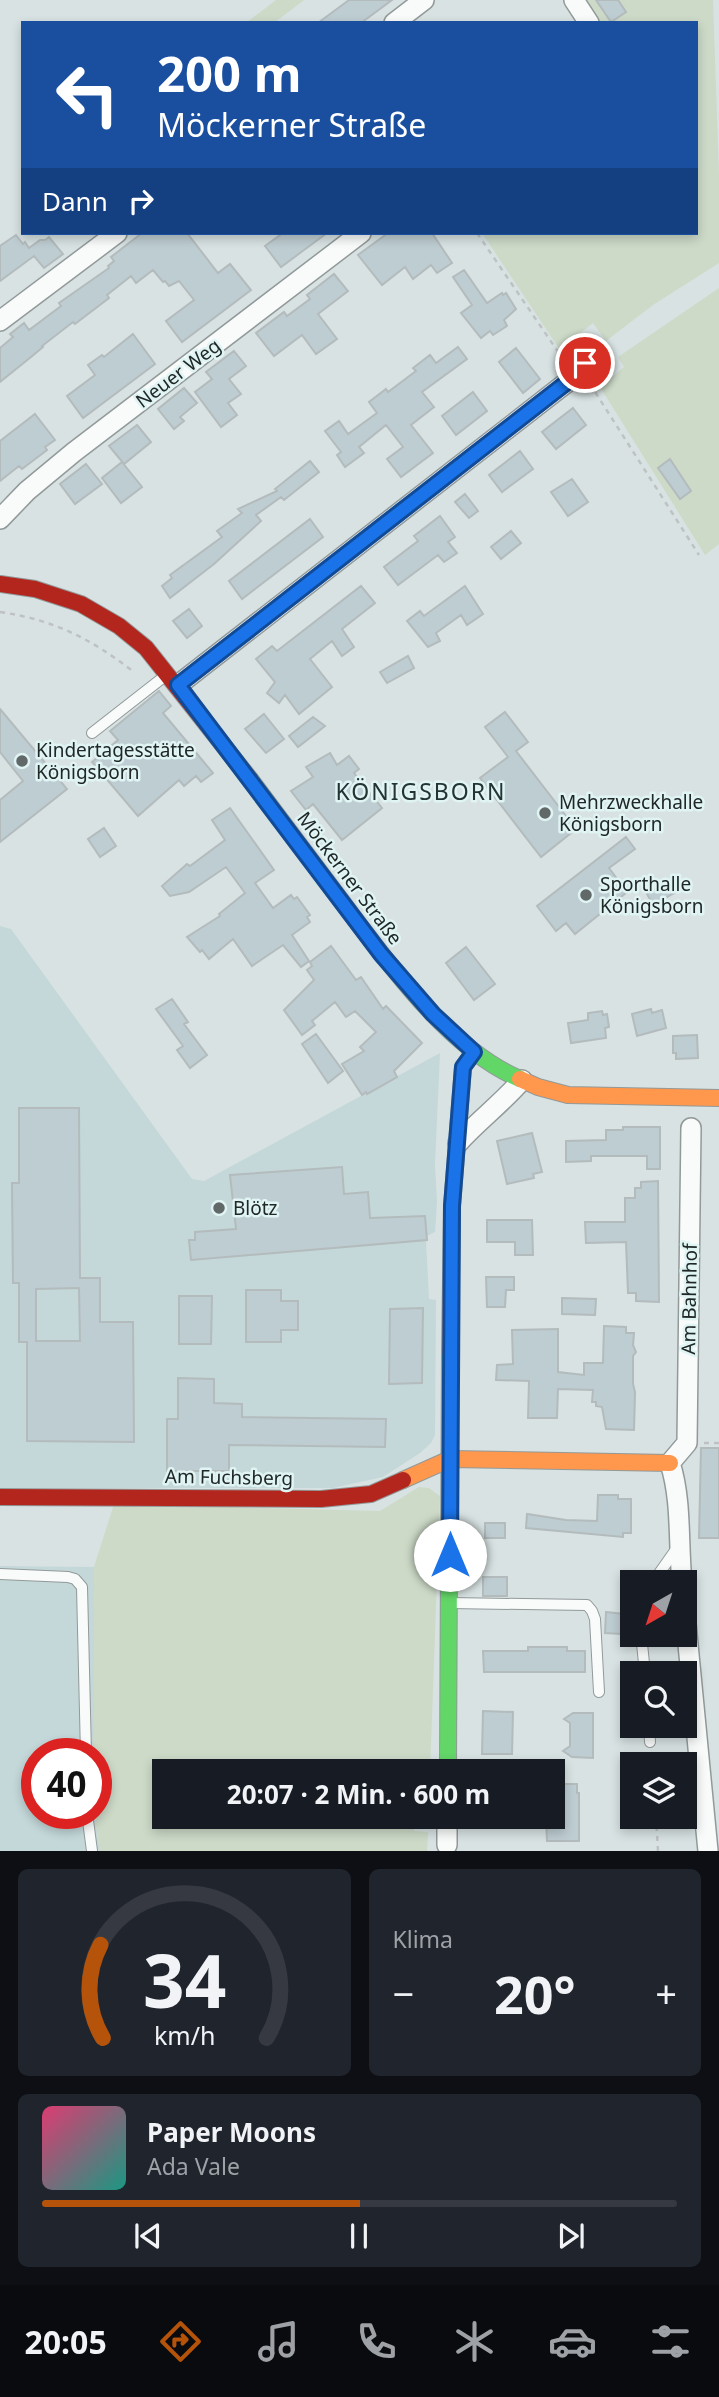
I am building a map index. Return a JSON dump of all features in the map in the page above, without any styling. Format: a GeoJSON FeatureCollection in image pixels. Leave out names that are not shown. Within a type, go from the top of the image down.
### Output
{"type":"FeatureCollection","features":[{"type":"Feature","properties":{"kind":"street"},"geometry":{"type":"LineString","coordinates":[[397,21],[424,0]]}},
{"type":"Feature","properties":{"kind":"street"},"geometry":{"type":"LineString","coordinates":[[573,0],[588,21]]}},
{"type":"Feature","properties":{"kind":"street"},"geometry":{"type":"LineString","coordinates":[[0,321],[114,235]]}},
{"type":"Feature","properties":{"kind":"street","name":"Neuer Weg"},"geometry":{"type":"LineString","coordinates":[[0,519],[27,491],[74,452],[358,235]]}},
{"type":"Feature","properties":{"kind":"street"},"geometry":{"type":"LineString","coordinates":[[173,679],[577,372],[591,348]]}},
{"type":"Feature","properties":{"kind":"street","name":"Möckerner Straße"},"geometry":{"type":"LineString","coordinates":[[0,584],[48,593],[96,612],[146,648],[173,679],[381,954],[433,1014],[474,1052],[522,1080],[568,1095],[719,1098]]}},
{"type":"Feature","properties":{"kind":"street"},"geometry":{"type":"LineString","coordinates":[[448,1759],[452,1220],[463,1067],[474,1052]]}},
{"type":"Feature","properties":{"kind":"street"},"geometry":{"type":"LineString","coordinates":[[458,1143],[482,1117],[505,1100],[522,1080]]}},
{"type":"Feature","properties":{"kind":"street","name":"Am Bahnhof"},"geometry":{"type":"LineString","coordinates":[[670,1463],[687,1443],[691,1128]]}},
{"type":"Feature","properties":{"kind":"street"},"geometry":{"type":"LineString","coordinates":[[450,1459],[670,1463],[677,1492],[681,1570]]}},
{"type":"Feature","properties":{"kind":"street","name":"Am Fuchsberg"},"geometry":{"type":"LineString","coordinates":[[0,1497],[353,1497],[392,1486],[450,1459]]}},
{"type":"Feature","properties":{"kind":"street"},"geometry":{"type":"LineString","coordinates":[[688,1647],[708,1851]]}},
{"type":"Feature","properties":{"kind":"street"},"geometry":{"type":"LineString","coordinates":[[447,1829],[447,1845]]}},
{"type":"Feature","properties":{"kind":"lane"},"geometry":{"type":"LineString","coordinates":[[92,733],[151,685],[173,679]]}},
{"type":"Feature","properties":{"kind":"lane"},"geometry":{"type":"LineString","coordinates":[[662,1570],[679,1547]]}},
{"type":"Feature","properties":{"kind":"lane"},"geometry":{"type":"LineString","coordinates":[[0,1574],[68,1577],[75,1579],[82,1587],[86,1738]]}},
{"type":"Feature","properties":{"kind":"lane"},"geometry":{"type":"LineString","coordinates":[[450,1603],[587,1605],[595,1619],[599,1692]]}},
{"type":"Feature","properties":{"kind":"lane"},"geometry":{"type":"LineString","coordinates":[[650,1738],[650,1742]]}},
{"type":"Feature","properties":{"kind":"lane"},"geometry":{"type":"LineString","coordinates":[[89,1829],[92,1851]]}},
{"type":"Feature","properties":{"kind":"path"},"geometry":{"type":"LineString","coordinates":[[478,235],[577,372],[699,555]]}},
{"type":"Feature","properties":{"kind":"path"},"geometry":{"type":"LineString","coordinates":[[0,612],[47,622],[73,631],[151,685]]}},
{"type":"Feature","properties":{"kind":"path"},"geometry":{"type":"LineString","coordinates":[[657,1829],[658,1851]]}},
{"type":"Feature","properties":{"kind":"shaded area","name":"Blötz"},"geometry":{"type":"Polygon","coordinates":[[[0,926],[11,929],[192,1179],[204,1181],[440,1053],[435,1232],[427,1236],[426,1241],[429,1299],[436,1300],[435,1435],[420,1453],[383,1477],[333,1488],[0,1488],[0,926]]]}},
{"type":"Feature","properties":{"kind":"shaded area"},"geometry":{"type":"Polygon","coordinates":[[[0,1566],[94,1567],[94,1738],[21,1738],[21,1829],[97,1829],[100,1851],[0,1851],[0,1566]]]}},
{"type":"Feature","properties":{"kind":"green space"},"geometry":{"type":"Polygon","coordinates":[[[276,0],[304,0],[277,21],[249,21],[276,0]]]}},
{"type":"Feature","properties":{"kind":"green space"},"geometry":{"type":"Polygon","coordinates":[[[582,0],[713,0],[719,263],[653,305],[606,341],[593,323],[579,334],[568,362],[483,235],[698,235],[698,21],[596,21],[582,0]]]}},
{"type":"Feature","properties":{"kind":"green space"},"geometry":{"type":"Polygon","coordinates":[[[719,288],[719,544],[705,555],[600,387],[624,367],[618,357],[719,288]]]}},
{"type":"Feature","properties":{"kind":"green space"},"geometry":{"type":"Polygon","coordinates":[[[419,1487],[429,1488],[440,1496],[430,1759],[152,1759],[152,1829],[414,1829],[428,1832],[427,1851],[100,1851],[97,1829],[112,1829],[112,1738],[94,1738],[94,1567],[114,1504],[380,1511],[419,1487]]]}},
{"type":"Feature","properties":{"kind":"building"},"geometry":{"type":"Polygon","coordinates":[[[349,0],[392,0],[364,21],[321,21],[349,0]]]}},
{"type":"Feature","properties":{"kind":"building"},"geometry":{"type":"Polygon","coordinates":[[[596,0],[618,0],[626,12],[610,21],[596,0]]]}},
{"type":"Feature","properties":{"kind":"building"},"geometry":{"type":"Polygon","coordinates":[[[16,235],[29,248],[49,237],[63,254],[44,268],[34,256],[0,281],[0,246],[16,235]]]}},
{"type":"Feature","properties":{"kind":"building"},"geometry":{"type":"Polygon","coordinates":[[[139,235],[189,235],[218,273],[230,264],[251,290],[182,342],[166,321],[194,300],[179,281],[169,286],[153,270],[136,283],[131,276],[107,295],[109,298],[75,324],[73,322],[0,382],[0,348],[13,337],[10,334],[24,323],[29,330],[61,306],[59,303],[109,268],[114,261],[111,257],[139,235]]]}},
{"type":"Feature","properties":{"kind":"building"},"geometry":{"type":"Polygon","coordinates":[[[280,235],[324,235],[281,267],[265,246],[280,235]]]}},
{"type":"Feature","properties":{"kind":"building"},"geometry":{"type":"Polygon","coordinates":[[[385,235],[433,235],[452,263],[437,273],[431,265],[413,279],[405,267],[382,285],[358,255],[385,235]]]}},
{"type":"Feature","properties":{"kind":"building"},"geometry":{"type":"Polygon","coordinates":[[[464,270],[487,303],[506,293],[516,309],[504,320],[507,326],[493,335],[490,331],[481,338],[461,313],[472,305],[453,277],[464,270]]]}},
{"type":"Feature","properties":{"kind":"building"},"geometry":{"type":"Polygon","coordinates":[[[334,274],[348,291],[318,314],[337,339],[316,354],[302,335],[274,356],[256,333],[284,312],[287,316],[310,299],[307,295],[334,274]]]}},
{"type":"Feature","properties":{"kind":"building"},"geometry":{"type":"Polygon","coordinates":[[[133,334],[155,364],[83,418],[67,396],[95,375],[88,365],[102,355],[104,357],[133,334]]]}},
{"type":"Feature","properties":{"kind":"building"},"geometry":{"type":"Polygon","coordinates":[[[458,347],[467,359],[422,392],[434,407],[411,425],[433,453],[401,477],[387,459],[403,447],[386,425],[359,447],[364,453],[345,467],[337,455],[341,452],[325,431],[339,421],[348,434],[377,413],[369,402],[386,389],[388,392],[416,371],[413,368],[430,355],[436,363],[458,347]]]}},
{"type":"Feature","properties":{"kind":"building"},"geometry":{"type":"Polygon","coordinates":[[[516,348],[540,379],[523,393],[499,362],[516,348]]]}},
{"type":"Feature","properties":{"kind":"building"},"geometry":{"type":"Polygon","coordinates":[[[234,351],[246,366],[229,379],[241,394],[228,403],[237,415],[221,427],[195,392],[212,379],[206,372],[234,351]]]}},
{"type":"Feature","properties":{"kind":"building"},"geometry":{"type":"Polygon","coordinates":[[[184,388],[197,403],[180,417],[184,421],[174,429],[158,409],[184,388]]]}},
{"type":"Feature","properties":{"kind":"building"},"geometry":{"type":"Polygon","coordinates":[[[473,392],[487,411],[456,435],[442,416],[473,392]]]}},
{"type":"Feature","properties":{"kind":"building"},"geometry":{"type":"Polygon","coordinates":[[[573,408],[586,425],[556,449],[542,432],[573,408]]]}},
{"type":"Feature","properties":{"kind":"building"},"geometry":{"type":"Polygon","coordinates":[[[35,414],[55,440],[45,447],[47,450],[22,469],[19,466],[0,481],[0,441],[35,414]]]}},
{"type":"Feature","properties":{"kind":"building"},"geometry":{"type":"Polygon","coordinates":[[[137,425],[151,442],[124,464],[109,446],[137,425]]]}},
{"type":"Feature","properties":{"kind":"building"},"geometry":{"type":"Polygon","coordinates":[[[520,451],[533,469],[502,492],[489,475],[520,451]]]}},
{"type":"Feature","properties":{"kind":"building"},"geometry":{"type":"Polygon","coordinates":[[[670,459],[691,491],[680,499],[658,468],[670,459]]]}},
{"type":"Feature","properties":{"kind":"building"},"geometry":{"type":"Polygon","coordinates":[[[310,461],[319,472],[284,500],[281,497],[256,515],[261,521],[214,564],[170,598],[162,586],[172,578],[170,575],[222,537],[217,531],[242,513],[238,509],[277,491],[275,489],[310,461]]]}},
{"type":"Feature","properties":{"kind":"building"},"geometry":{"type":"Polygon","coordinates":[[[122,462],[142,487],[121,503],[102,478],[122,462]]]}},
{"type":"Feature","properties":{"kind":"building"},"geometry":{"type":"Polygon","coordinates":[[[86,464],[102,484],[75,504],[60,484],[86,464]]]}},
{"type":"Feature","properties":{"kind":"building"},"geometry":{"type":"Polygon","coordinates":[[[572,479],[588,502],[568,516],[551,492],[572,479]]]}},
{"type":"Feature","properties":{"kind":"building"},"geometry":{"type":"Polygon","coordinates":[[[465,494],[478,511],[469,518],[455,502],[465,494]]]}},
{"type":"Feature","properties":{"kind":"building"},"geometry":{"type":"Polygon","coordinates":[[[440,516],[455,537],[448,542],[457,553],[444,562],[438,555],[398,585],[384,567],[418,541],[414,536],[440,516]]]}},
{"type":"Feature","properties":{"kind":"building"},"geometry":{"type":"Polygon","coordinates":[[[310,519],[323,537],[242,599],[229,581],[310,519]]]}},
{"type":"Feature","properties":{"kind":"building"},"geometry":{"type":"Polygon","coordinates":[[[511,531],[521,543],[501,559],[491,547],[511,531]]]}},
{"type":"Feature","properties":{"kind":"building"},"geometry":{"type":"Polygon","coordinates":[[[361,586],[375,603],[342,629],[354,647],[342,656],[332,641],[310,659],[332,687],[299,714],[285,695],[279,703],[267,693],[275,682],[256,659],[272,646],[277,651],[361,586]]]}},
{"type":"Feature","properties":{"kind":"building"},"geometry":{"type":"Polygon","coordinates":[[[465,586],[483,614],[467,625],[461,615],[436,633],[440,641],[428,647],[407,621],[420,611],[424,616],[465,586]]]}},
{"type":"Feature","properties":{"kind":"building"},"geometry":{"type":"Polygon","coordinates":[[[189,609],[202,626],[187,638],[173,621],[189,609]]]}},
{"type":"Feature","properties":{"kind":"building"},"geometry":{"type":"Polygon","coordinates":[[[408,656],[414,668],[387,683],[380,672],[408,656]]]}},
{"type":"Feature","properties":{"kind":"building"},"geometry":{"type":"Polygon","coordinates":[[[159,691],[171,706],[163,713],[213,773],[201,782],[196,776],[184,786],[179,780],[138,816],[92,762],[118,740],[110,731],[159,691]]]}},
{"type":"Feature","properties":{"kind":"building","name":"Kindertagesstätte Königsborn"},"geometry":{"type":"Polygon","coordinates":[[[0,709],[67,789],[0,842],[0,800],[23,781],[0,752],[0,709]]]}},
{"type":"Feature","properties":{"kind":"building","name":"Mehrzweckhalle Königsborn"},"geometry":{"type":"Polygon","coordinates":[[[505,712],[528,742],[516,751],[576,829],[541,857],[480,778],[508,757],[485,727],[505,712]]]}},
{"type":"Feature","properties":{"kind":"building"},"geometry":{"type":"Polygon","coordinates":[[[264,714],[284,739],[266,753],[245,729],[264,714]]]}},
{"type":"Feature","properties":{"kind":"building"},"geometry":{"type":"Polygon","coordinates":[[[313,717],[325,726],[298,747],[289,736],[313,717]]]}},
{"type":"Feature","properties":{"kind":"building"},"geometry":{"type":"Polygon","coordinates":[[[330,753],[337,765],[349,756],[359,769],[354,773],[382,808],[342,840],[313,804],[306,810],[291,791],[313,777],[306,767],[330,753]]]}},
{"type":"Feature","properties":{"kind":"building"},"geometry":{"type":"Polygon","coordinates":[[[230,808],[274,870],[255,883],[273,908],[291,895],[294,899],[297,897],[310,915],[307,917],[310,922],[292,935],[309,961],[301,967],[283,945],[252,966],[233,939],[209,959],[187,937],[220,916],[219,914],[245,893],[226,867],[189,892],[170,896],[162,886],[187,864],[190,866],[225,840],[212,820],[230,808]]]}},
{"type":"Feature","properties":{"kind":"building"},"geometry":{"type":"Polygon","coordinates":[[[104,828],[116,846],[100,857],[88,839],[104,828]]]}},
{"type":"Feature","properties":{"kind":"building","name":"Sporthalle Königsborn"},"geometry":{"type":"Polygon","coordinates":[[[626,837],[635,849],[609,868],[627,892],[575,934],[566,923],[556,931],[537,906],[626,837]]]}},
{"type":"Feature","properties":{"kind":"building"},"geometry":{"type":"Polygon","coordinates":[[[677,877],[683,888],[653,905],[647,894],[677,877]]]}},
{"type":"Feature","properties":{"kind":"building"},"geometry":{"type":"Polygon","coordinates":[[[331,946],[356,980],[361,977],[383,1009],[386,1006],[422,1043],[394,1071],[397,1077],[367,1094],[366,1092],[362,1095],[342,1064],[364,1051],[360,1047],[376,1032],[355,1011],[346,1017],[335,1002],[312,1021],[315,1025],[302,1035],[284,1010],[314,980],[307,970],[312,966],[310,962],[331,946]]]}},
{"type":"Feature","properties":{"kind":"building"},"geometry":{"type":"Polygon","coordinates":[[[466,947],[495,984],[474,1000],[446,963],[466,947]]]}},
{"type":"Feature","properties":{"kind":"building"},"geometry":{"type":"Polygon","coordinates":[[[172,999],[188,1022],[184,1024],[207,1055],[190,1068],[177,1050],[183,1046],[156,1009],[172,999]]]}},
{"type":"Feature","properties":{"kind":"building"},"geometry":{"type":"Polygon","coordinates":[[[651,1009],[652,1013],[662,1010],[666,1028],[637,1036],[632,1014],[651,1009]]]}},
{"type":"Feature","properties":{"kind":"building"},"geometry":{"type":"Polygon","coordinates":[[[602,1011],[603,1015],[607,1014],[609,1027],[605,1028],[606,1038],[571,1043],[568,1023],[588,1020],[588,1013],[602,1011]]]}},
{"type":"Feature","properties":{"kind":"building"},"geometry":{"type":"Polygon","coordinates":[[[316,1034],[343,1071],[328,1083],[302,1044],[316,1034]]]}},
{"type":"Feature","properties":{"kind":"building"},"geometry":{"type":"Polygon","coordinates":[[[697,1035],[698,1058],[676,1059],[676,1053],[673,1053],[673,1036],[697,1035]]]}},
{"type":"Feature","properties":{"kind":"building"},"geometry":{"type":"Polygon","coordinates":[[[19,1108],[79,1108],[80,1278],[100,1278],[100,1322],[133,1322],[134,1442],[27,1441],[27,1342],[19,1342],[19,1283],[13,1283],[12,1183],[19,1183],[19,1108]],[[79,1288],[36,1289],[36,1341],[80,1341],[79,1288]]]}},
{"type":"Feature","properties":{"kind":"building"},"geometry":{"type":"Polygon","coordinates":[[[623,1127],[660,1127],[660,1169],[647,1169],[647,1156],[591,1156],[591,1161],[566,1162],[566,1141],[606,1140],[606,1130],[623,1130],[623,1127]]]}},
{"type":"Feature","properties":{"kind":"building"},"geometry":{"type":"Polygon","coordinates":[[[532,1133],[542,1172],[533,1174],[534,1178],[507,1184],[497,1141],[532,1133]]]}},
{"type":"Feature","properties":{"kind":"building"},"geometry":{"type":"Polygon","coordinates":[[[342,1167],[344,1194],[368,1192],[370,1218],[425,1216],[427,1240],[191,1260],[189,1240],[195,1240],[195,1232],[236,1229],[230,1175],[342,1167]]]}},
{"type":"Feature","properties":{"kind":"building"},"geometry":{"type":"Polygon","coordinates":[[[658,1181],[659,1302],[636,1301],[636,1293],[628,1293],[626,1242],[586,1243],[585,1222],[625,1222],[625,1198],[635,1198],[635,1188],[641,1188],[641,1182],[658,1181]]]}},
{"type":"Feature","properties":{"kind":"building"},"geometry":{"type":"Polygon","coordinates":[[[487,1220],[532,1220],[533,1255],[515,1255],[515,1242],[487,1242],[487,1220]]]}},
{"type":"Feature","properties":{"kind":"building"},"geometry":{"type":"Polygon","coordinates":[[[486,1277],[514,1277],[514,1290],[506,1290],[505,1307],[487,1307],[486,1277]]]}},
{"type":"Feature","properties":{"kind":"building"},"geometry":{"type":"Polygon","coordinates":[[[246,1290],[281,1290],[281,1301],[298,1301],[298,1330],[281,1330],[281,1342],[246,1342],[246,1290]]]}},
{"type":"Feature","properties":{"kind":"building"},"geometry":{"type":"Polygon","coordinates":[[[179,1296],[212,1296],[211,1344],[179,1344],[179,1296]]]}},
{"type":"Feature","properties":{"kind":"building"},"geometry":{"type":"Polygon","coordinates":[[[562,1298],[596,1299],[595,1315],[562,1314],[562,1298]]]}},
{"type":"Feature","properties":{"kind":"building"},"geometry":{"type":"Polygon","coordinates":[[[423,1308],[422,1383],[389,1384],[390,1309],[423,1308]]]}},
{"type":"Feature","properties":{"kind":"building"},"geometry":{"type":"Polygon","coordinates":[[[604,1326],[626,1327],[626,1333],[634,1333],[634,1430],[606,1429],[602,1407],[592,1402],[593,1390],[558,1389],[557,1418],[528,1418],[529,1381],[496,1380],[497,1365],[513,1364],[512,1330],[558,1329],[558,1372],[584,1375],[584,1363],[603,1363],[604,1326]]]}},
{"type":"Feature","properties":{"kind":"building"},"geometry":{"type":"Polygon","coordinates":[[[178,1378],[214,1379],[214,1403],[242,1404],[242,1417],[386,1419],[385,1447],[229,1445],[229,1471],[167,1471],[167,1419],[178,1419],[178,1378]]]}},
{"type":"Feature","properties":{"kind":"building"},"geometry":{"type":"Polygon","coordinates":[[[701,1448],[719,1448],[719,1538],[699,1538],[701,1448]]]}},
{"type":"Feature","properties":{"kind":"building"},"geometry":{"type":"Polygon","coordinates":[[[598,1495],[618,1495],[618,1499],[631,1499],[631,1533],[623,1533],[623,1537],[526,1528],[527,1514],[597,1521],[598,1495]]]}},
{"type":"Feature","properties":{"kind":"building"},"geometry":{"type":"Polygon","coordinates":[[[485,1523],[505,1523],[505,1538],[485,1538],[485,1523]]]}},
{"type":"Feature","properties":{"kind":"building"},"geometry":{"type":"Polygon","coordinates":[[[483,1577],[507,1577],[507,1596],[483,1596],[483,1577]]]}},
{"type":"Feature","properties":{"kind":"building"},"geometry":{"type":"Polygon","coordinates":[[[606,1612],[620,1614],[620,1634],[605,1633],[606,1612]]]}},
{"type":"Feature","properties":{"kind":"building"},"geometry":{"type":"Polygon","coordinates":[[[528,1647],[567,1647],[567,1651],[585,1651],[585,1672],[484,1672],[483,1651],[528,1651],[528,1647]]]}},
{"type":"Feature","properties":{"kind":"building"},"geometry":{"type":"Polygon","coordinates":[[[483,1711],[513,1712],[512,1754],[482,1754],[483,1711]]]}},
{"type":"Feature","properties":{"kind":"building"},"geometry":{"type":"Polygon","coordinates":[[[573,1713],[593,1713],[593,1758],[572,1757],[563,1751],[570,1746],[570,1723],[564,1719],[573,1713]]]}},
{"type":"Feature","properties":{"kind":"building"},"geometry":{"type":"Polygon","coordinates":[[[565,1784],[577,1784],[579,1841],[547,1841],[546,1829],[565,1829],[565,1784]]]}},
{"type":"Feature","properties":{"kind":"traffic: fast"},"geometry":{"type":"LineString","coordinates":[[250,779],[377,949],[420,1001],[468,1047],[493,1065],[520,1079]]}},
{"type":"Feature","properties":{"kind":"traffic: fast"},"geometry":{"type":"LineString","coordinates":[[448,1759],[450,1352]]}},
{"type":"Feature","properties":{"kind":"traffic: slow"},"geometry":{"type":"LineString","coordinates":[[450,1352],[452,1206],[463,1067],[474,1052]]}},
{"type":"Feature","properties":{"kind":"traffic: slow"},"geometry":{"type":"LineString","coordinates":[[520,1079],[568,1095],[719,1098]]}},
{"type":"Feature","properties":{"kind":"traffic: slow"},"geometry":{"type":"LineString","coordinates":[[403,1480],[450,1459],[670,1463]]}},
{"type":"Feature","properties":{"kind":"traffic: jam"},"geometry":{"type":"LineString","coordinates":[[0,584],[35,589],[81,604],[119,626],[146,648],[250,779]]}},
{"type":"Feature","properties":{"kind":"traffic: jam"},"geometry":{"type":"LineString","coordinates":[[0,1497],[321,1499],[371,1494],[403,1480]]}},
{"type":"Feature","properties":{"kind":"place","name":"Kindertagesstätte Königsborn"},"geometry":{"type":"Point","coordinates":[22,761]}},
{"type":"Feature","properties":{"kind":"place","name":"Mehrzweckhalle Königsborn"},"geometry":{"type":"Point","coordinates":[545,813]}},
{"type":"Feature","properties":{"kind":"place","name":"Sporthalle Königsborn"},"geometry":{"type":"Point","coordinates":[586,895]}},
{"type":"Feature","properties":{"kind":"place","name":"Blötz"},"geometry":{"type":"Point","coordinates":[219,1208]}},
{"type":"Feature","properties":{"kind":"district","name":"KÖNIGSBORN"},"geometry":{"type":"Point","coordinates":[421,791]}},
{"type":"Feature","properties":{"kind":"route"},"geometry":{"type":"LineString","coordinates":[[450,1555],[452,1206],[463,1067],[474,1052],[433,1014],[381,954],[178,685],[575,376],[585,363]]}}]}
